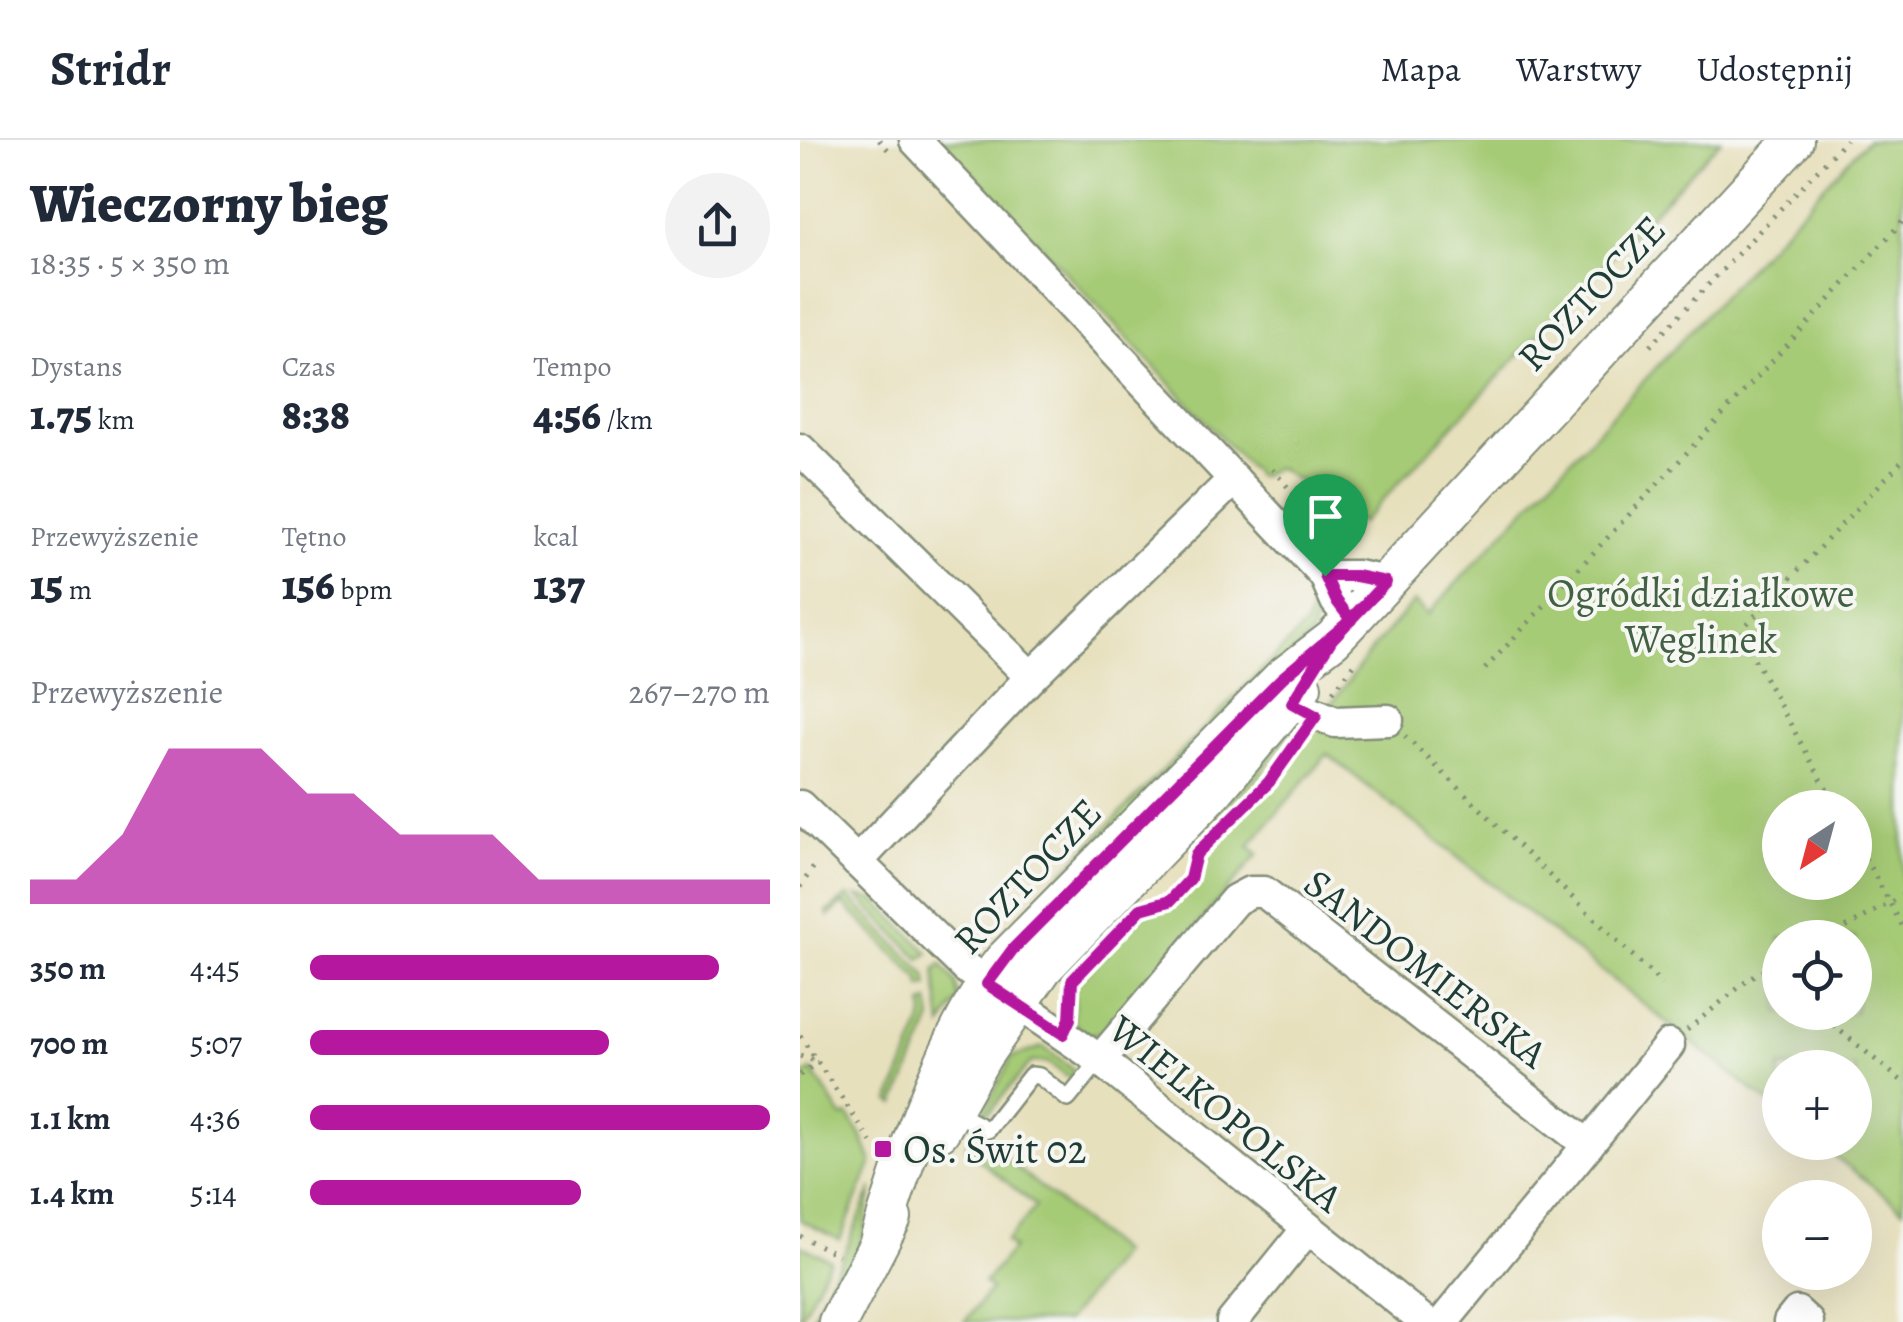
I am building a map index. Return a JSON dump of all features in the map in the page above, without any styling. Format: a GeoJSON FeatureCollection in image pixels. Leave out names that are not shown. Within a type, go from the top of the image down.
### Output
{"type":"FeatureCollection","features":[{"type":"Feature","properties":{"kind":"street"},"geometry":{"type":"LineString","coordinates":[[915,140],[1234,480],[1336,565],[1356,576],[1386,582]]}},
{"type":"Feature","properties":{"kind":"street","name":"ROZTOCZE"},"geometry":{"type":"LineString","coordinates":[[880,1238],[898,1182],[966,1018],[1054,956],[1214,792],[1304,709],[1386,582],[1794,140]]}},
{"type":"Feature","properties":{"kind":"street"},"geometry":{"type":"LineString","coordinates":[[800,449],[1031,677]]}},
{"type":"Feature","properties":{"kind":"street"},"geometry":{"type":"LineString","coordinates":[[857,862],[1031,677],[1234,480]]}},
{"type":"Feature","properties":{"kind":"street"},"geometry":{"type":"LineString","coordinates":[[1336,565],[1336,600],[1350,636]]}},
{"type":"Feature","properties":{"kind":"street","name":"ROZTOCZE"},"geometry":{"type":"LineString","coordinates":[[838,1322],[951,1111],[1002,994],[1013,949],[1282,678],[1350,636]]}},
{"type":"Feature","properties":{"kind":"street"},"geometry":{"type":"LineString","coordinates":[[1304,709],[1336,722],[1388,720]]}},
{"type":"Feature","properties":{"kind":"street","name":"WIELKOPOLSKA"},"geometry":{"type":"LineString","coordinates":[[800,806],[1002,994],[1100,1060],[1425,1322]]}},
{"type":"Feature","properties":{"kind":"street","name":"SANDOMIERSKA"},"geometry":{"type":"LineString","coordinates":[[1100,1060],[1235,900],[1250,892],[1264,892],[1588,1144]]}},
{"type":"Feature","properties":{"kind":"street"},"geometry":{"type":"LineString","coordinates":[[1443,1322],[1669,1045]]}},
{"type":"Feature","properties":{"kind":"street"},"geometry":{"type":"LineString","coordinates":[[1232,1322],[1307,1229]]}},
{"type":"Feature","properties":{"kind":"street"},"geometry":{"type":"LineString","coordinates":[[1789,1322],[1796,1312],[1808,1322]]}},
{"type":"Feature","properties":{"kind":"lane"},"geometry":{"type":"LineString","coordinates":[[951,1111],[988,1130],[1031,1076],[1039,1076],[1068,1099],[1100,1060]]}},
{"type":"Feature","properties":{"kind":"path"},"geometry":{"type":"LineString","coordinates":[[1650,346],[1846,140]]}},
{"type":"Feature","properties":{"kind":"path"},"geometry":{"type":"LineString","coordinates":[[1485,669],[1903,221]]}},
{"type":"Feature","properties":{"kind":"path"},"geometry":{"type":"LineString","coordinates":[[1827,790],[1742,638],[1746,626],[1903,460]]}},
{"type":"Feature","properties":{"kind":"path"},"geometry":{"type":"LineString","coordinates":[[1272,469],[1336,565]]}},
{"type":"Feature","properties":{"kind":"path"},"geometry":{"type":"LineString","coordinates":[[1304,709],[1350,636]]}},
{"type":"Feature","properties":{"kind":"path"},"geometry":{"type":"LineString","coordinates":[[1388,720],[1662,984]]}},
{"type":"Feature","properties":{"kind":"path"},"geometry":{"type":"LineString","coordinates":[[1244,806],[1288,756]]}},
{"type":"Feature","properties":{"kind":"path"},"geometry":{"type":"LineString","coordinates":[[1141,909],[1170,901],[1190,879],[1196,854]]}},
{"type":"Feature","properties":{"kind":"path"},"geometry":{"type":"LineString","coordinates":[[800,886],[817,862]]}},
{"type":"Feature","properties":{"kind":"path"},"geometry":{"type":"LineString","coordinates":[[1872,871],[1903,927]]}},
{"type":"Feature","properties":{"kind":"path"},"geometry":{"type":"LineString","coordinates":[[1860,920],[1903,896]]}},
{"type":"Feature","properties":{"kind":"path"},"geometry":{"type":"LineString","coordinates":[[1669,1045],[1762,971]]}},
{"type":"Feature","properties":{"kind":"path"},"geometry":{"type":"LineString","coordinates":[[1063,1034],[1070,1019],[1072,981]]}},
{"type":"Feature","properties":{"kind":"path"},"geometry":{"type":"LineString","coordinates":[[1838,1030],[1903,1082]]}},
{"type":"Feature","properties":{"kind":"path"},"geometry":{"type":"LineString","coordinates":[[800,1036],[880,1156]]}},
{"type":"Feature","properties":{"kind":"path"},"geometry":{"type":"LineString","coordinates":[[800,1056],[818,1062]]}},
{"type":"Feature","properties":{"kind":"path"},"geometry":{"type":"LineString","coordinates":[[800,1075],[818,1062]]}},
{"type":"Feature","properties":{"kind":"path"},"geometry":{"type":"LineString","coordinates":[[800,1236],[838,1256]]}},
{"type":"Feature","properties":{"kind":"green space"},"geometry":{"type":"Polygon","coordinates":[[[941,140],[1721,140],[1361,523],[1277,467],[1258,477],[941,140]]]}},
{"type":"Feature","properties":{"kind":"green space","name":"Ogródki działkowe Węglinek"},"geometry":{"type":"Polygon","coordinates":[[[1867,140],[1903,140],[1903,1210],[1872,1186],[1872,1180],[1865,1180],[1840,1160],[1872,1160],[1872,1050],[1762,1050],[1762,1098],[1327,754],[1249,846],[1258,854],[1106,1032],[1088,1035],[1073,1023],[1075,985],[1143,914],[1172,905],[1193,881],[1198,860],[1266,791],[1370,652],[1414,601],[1427,615],[1867,140]]]}},
{"type":"Feature","properties":{"kind":"green space"},"geometry":{"type":"Polygon","coordinates":[[[1316,598],[1317,615],[1310,637],[1028,921],[1046,889],[1305,626],[1316,598]]]}},
{"type":"Feature","properties":{"kind":"green space"},"geometry":{"type":"Polygon","coordinates":[[[1294,722],[1298,723],[1258,778],[1187,846],[1208,819],[1294,722]]]}},
{"type":"Feature","properties":{"kind":"green space"},"geometry":{"type":"Polygon","coordinates":[[[848,896],[926,975],[928,986],[921,988],[920,980],[843,903],[829,916],[827,912],[848,896]]]}},
{"type":"Feature","properties":{"kind":"green space"},"geometry":{"type":"Polygon","coordinates":[[[857,896],[875,900],[929,953],[920,959],[857,896]]]}},
{"type":"Feature","properties":{"kind":"green space"},"geometry":{"type":"Polygon","coordinates":[[[941,964],[956,983],[959,999],[942,1026],[935,971],[941,964]]]}},
{"type":"Feature","properties":{"kind":"green space"},"geometry":{"type":"Polygon","coordinates":[[[929,1002],[932,1019],[895,1104],[890,1101],[924,1017],[923,1004],[929,1002]]]}},
{"type":"Feature","properties":{"kind":"green space"},"geometry":{"type":"Polygon","coordinates":[[[1043,1047],[1075,1071],[1069,1078],[1047,1062],[1031,1062],[990,1111],[982,1115],[1012,1057],[1043,1047]]]}},
{"type":"Feature","properties":{"kind":"green space"},"geometry":{"type":"Polygon","coordinates":[[[812,1070],[842,1117],[848,1115],[872,1162],[840,1240],[800,1220],[800,1079],[812,1070]]]}},
{"type":"Feature","properties":{"kind":"green space"},"geometry":{"type":"Polygon","coordinates":[[[973,1132],[1121,1253],[1066,1322],[964,1322],[991,1289],[984,1283],[1013,1248],[1006,1242],[1036,1206],[965,1148],[973,1132]]]}},
{"type":"Feature","properties":{"kind":"green space"},"geometry":{"type":"Polygon","coordinates":[[[872,1188],[863,1237],[821,1322],[809,1322],[844,1254],[872,1188]]]}},
{"type":"Feature","properties":{"kind":"green space"},"geometry":{"type":"Polygon","coordinates":[[[800,1245],[830,1260],[800,1319],[800,1245]]]}},
{"type":"Feature","properties":{"kind":"place","name":"Os. Świt 02"},"geometry":{"type":"Point","coordinates":[883,1149]}},
{"type":"Feature","properties":{"kind":"route"},"geometry":{"type":"LineString","coordinates":[[1325,576],[1351,620],[1282,678],[1013,949],[987,984],[1063,1034],[1070,1019],[1072,981],[1141,909],[1170,901],[1190,879],[1196,854],[1269,782],[1316,716],[1292,703],[1332,639],[1351,620],[1386,582],[1356,576],[1325,576]]}}]}
